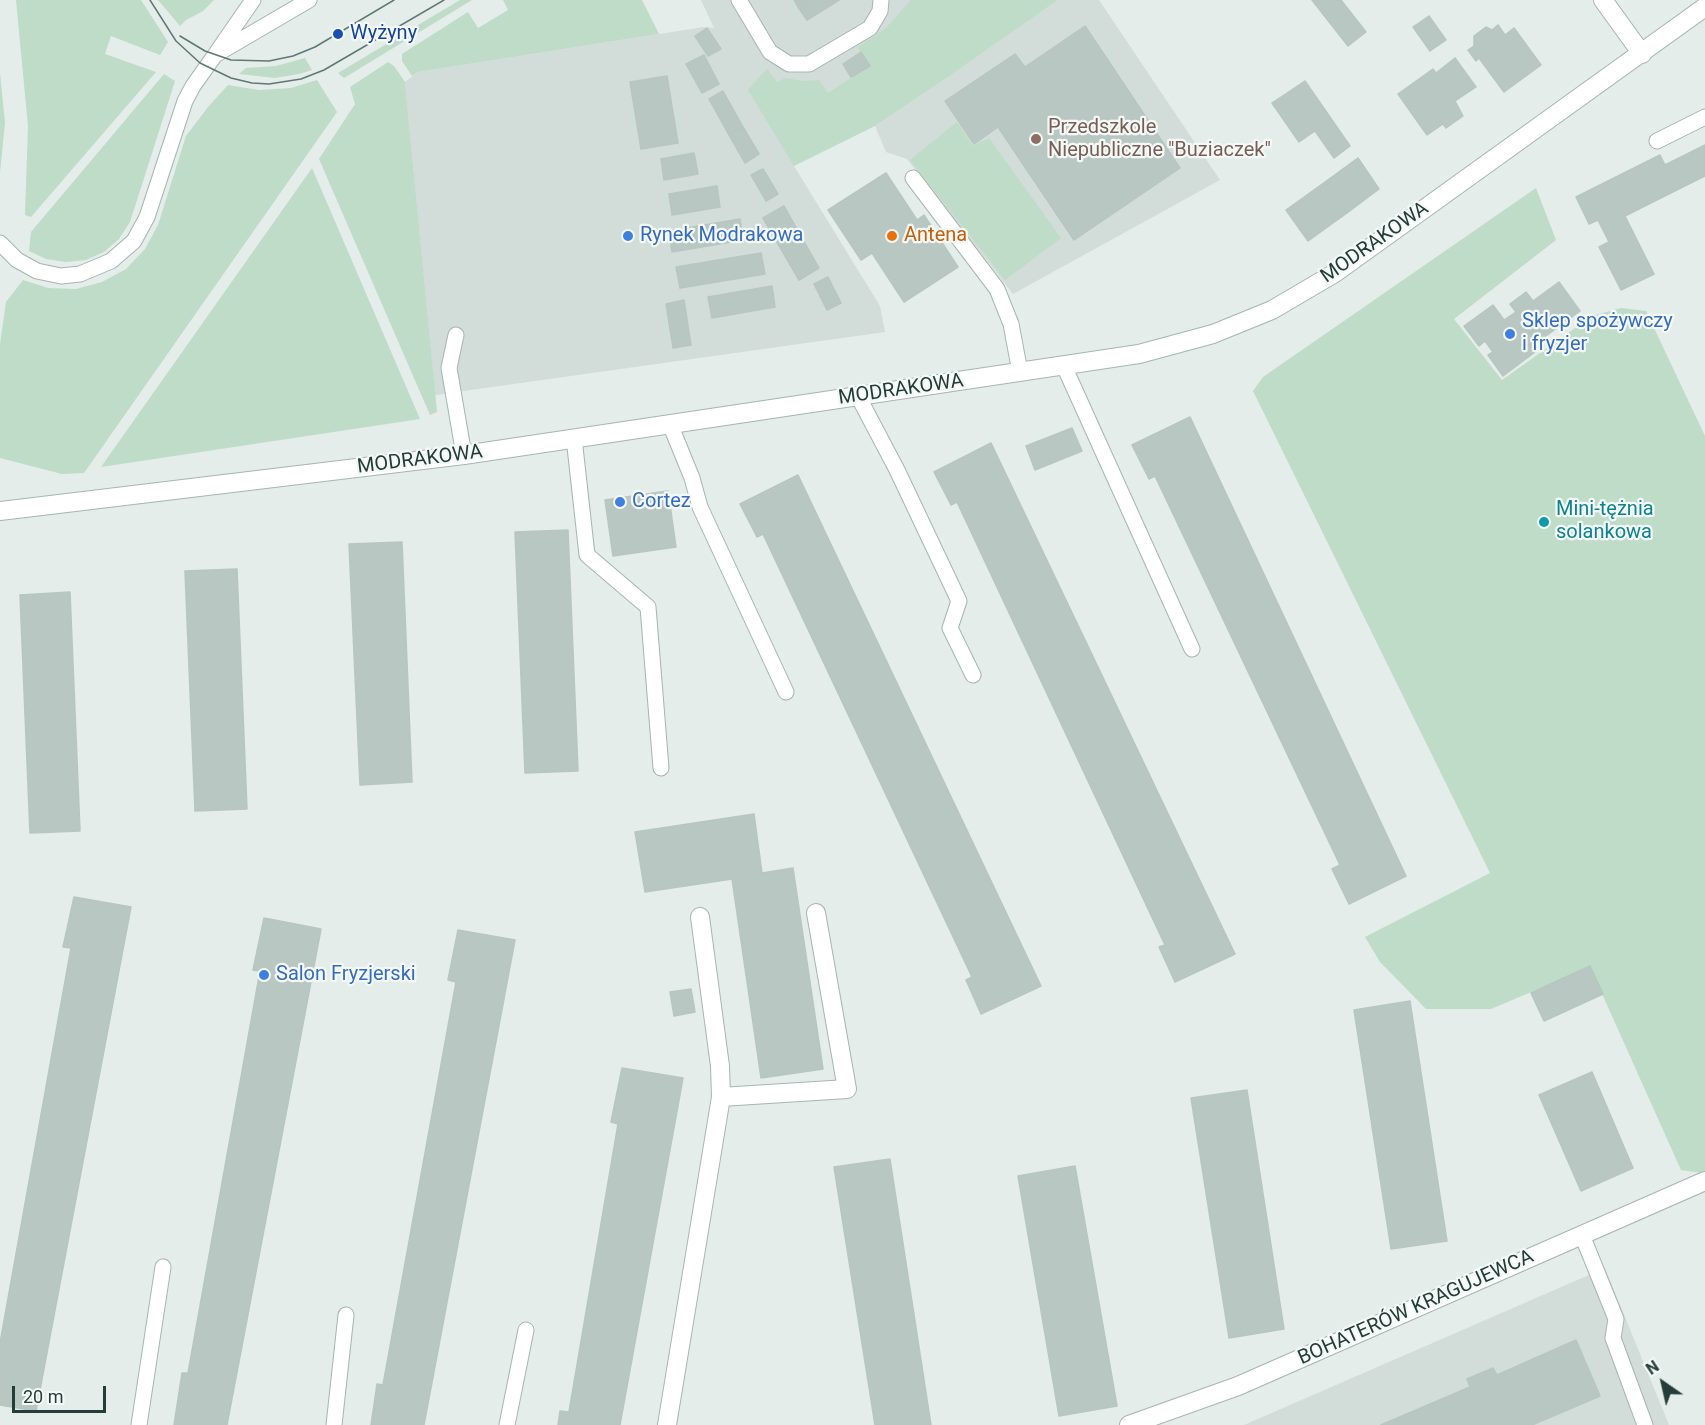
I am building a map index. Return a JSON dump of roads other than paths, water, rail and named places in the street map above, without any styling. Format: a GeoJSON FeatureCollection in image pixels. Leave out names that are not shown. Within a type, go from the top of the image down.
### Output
{"type":"FeatureCollection","features":[{"type":"Feature","properties":{"kind":"street"},"geometry":{"type":"LineString","coordinates":[[1603,0],[1642,54]]}},
{"type":"Feature","properties":{"kind":"street","name":"MODRAKOWA"},"geometry":{"type":"LineString","coordinates":[[0,511],[464,455],[1139,354],[1213,334],[1272,310],[1335,273],[1705,7]]}},
{"type":"Feature","properties":{"kind":"street"},"geometry":{"type":"LineString","coordinates":[[721,1097],[846,1089],[816,913]]}},
{"type":"Feature","properties":{"kind":"street"},"geometry":{"type":"LineString","coordinates":[[667,1425],[721,1097],[720,1066],[700,917]]}},
{"type":"Feature","properties":{"kind":"street","name":"BOHATERÓW KRAGUJEWCA"},"geometry":{"type":"LineString","coordinates":[[1129,1425],[1238,1386],[1702,1183]]}},
{"type":"Feature","properties":{"kind":"lane"},"geometry":{"type":"LineString","coordinates":[[0,243],[17,260],[37,271],[61,276],[80,274],[111,261],[134,241],[147,217],[185,101],[253,0]]}},
{"type":"Feature","properties":{"kind":"lane"},"geometry":{"type":"LineString","coordinates":[[215,55],[309,0]]}},
{"type":"Feature","properties":{"kind":"lane"},"geometry":{"type":"LineString","coordinates":[[739,0],[770,52],[789,64],[809,64],[870,28],[880,11],[881,0]]}},
{"type":"Feature","properties":{"kind":"lane"},"geometry":{"type":"LineString","coordinates":[[1658,141],[1705,117]]}},
{"type":"Feature","properties":{"kind":"lane"},"geometry":{"type":"LineString","coordinates":[[913,178],[997,289],[1011,324],[1020,372]]}},
{"type":"Feature","properties":{"kind":"lane"},"geometry":{"type":"LineString","coordinates":[[456,335],[449,368],[464,455]]}},
{"type":"Feature","properties":{"kind":"lane"},"geometry":{"type":"LineString","coordinates":[[1064,366],[1192,650]]}},
{"type":"Feature","properties":{"kind":"lane"},"geometry":{"type":"LineString","coordinates":[[858,396],[897,470],[959,601],[950,628],[973,675]]}},
{"type":"Feature","properties":{"kind":"lane"},"geometry":{"type":"LineString","coordinates":[[670,424],[692,478],[700,507],[786,692]]}},
{"type":"Feature","properties":{"kind":"lane"},"geometry":{"type":"LineString","coordinates":[[574,438],[587,555],[648,607],[661,768]]}},
{"type":"Feature","properties":{"kind":"lane"},"geometry":{"type":"LineString","coordinates":[[1582,1235],[1616,1319],[1613,1338],[1645,1425]]}},
{"type":"Feature","properties":{"kind":"lane"},"geometry":{"type":"LineString","coordinates":[[139,1425],[163,1268]]}},
{"type":"Feature","properties":{"kind":"lane"},"geometry":{"type":"LineString","coordinates":[[334,1425],[346,1315]]}},
{"type":"Feature","properties":{"kind":"lane"},"geometry":{"type":"LineString","coordinates":[[507,1425],[526,1330]]}},
{"type":"Feature","properties":{"kind":"tram line"},"geometry":{"type":"LineString","coordinates":[[150,0],[176,41],[200,63],[231,78],[269,84],[301,79],[324,70],[444,0]]}},
{"type":"Feature","properties":{"kind":"tram line"},"geometry":{"type":"LineString","coordinates":[[180,36],[205,51],[231,60],[269,61],[293,56],[315,47],[394,0]]}},
{"type":"Feature","properties":{"kind":"place","name":"Wyżyny"},"geometry":{"type":"Point","coordinates":[338,34]}},
{"type":"Feature","properties":{"kind":"place","name":"Przedszkole Niepubliczne \"Buziaczek\""},"geometry":{"type":"Point","coordinates":[1036,139]}},
{"type":"Feature","properties":{"kind":"place","name":"Rynek Modrakowa"},"geometry":{"type":"Point","coordinates":[628,236]}},
{"type":"Feature","properties":{"kind":"place","name":"Antena"},"geometry":{"type":"Point","coordinates":[892,236]}},
{"type":"Feature","properties":{"kind":"place","name":"Sklep spożywczy i fryzjer"},"geometry":{"type":"Point","coordinates":[1510,334]}},
{"type":"Feature","properties":{"kind":"place","name":"Cortez"},"geometry":{"type":"Point","coordinates":[620,502]}},
{"type":"Feature","properties":{"kind":"place","name":"Mini-tężnia solankowa"},"geometry":{"type":"Point","coordinates":[1544,522]}},
{"type":"Feature","properties":{"kind":"place","name":"Salon Fryzjerski"},"geometry":{"type":"Point","coordinates":[264,975]}}]}
